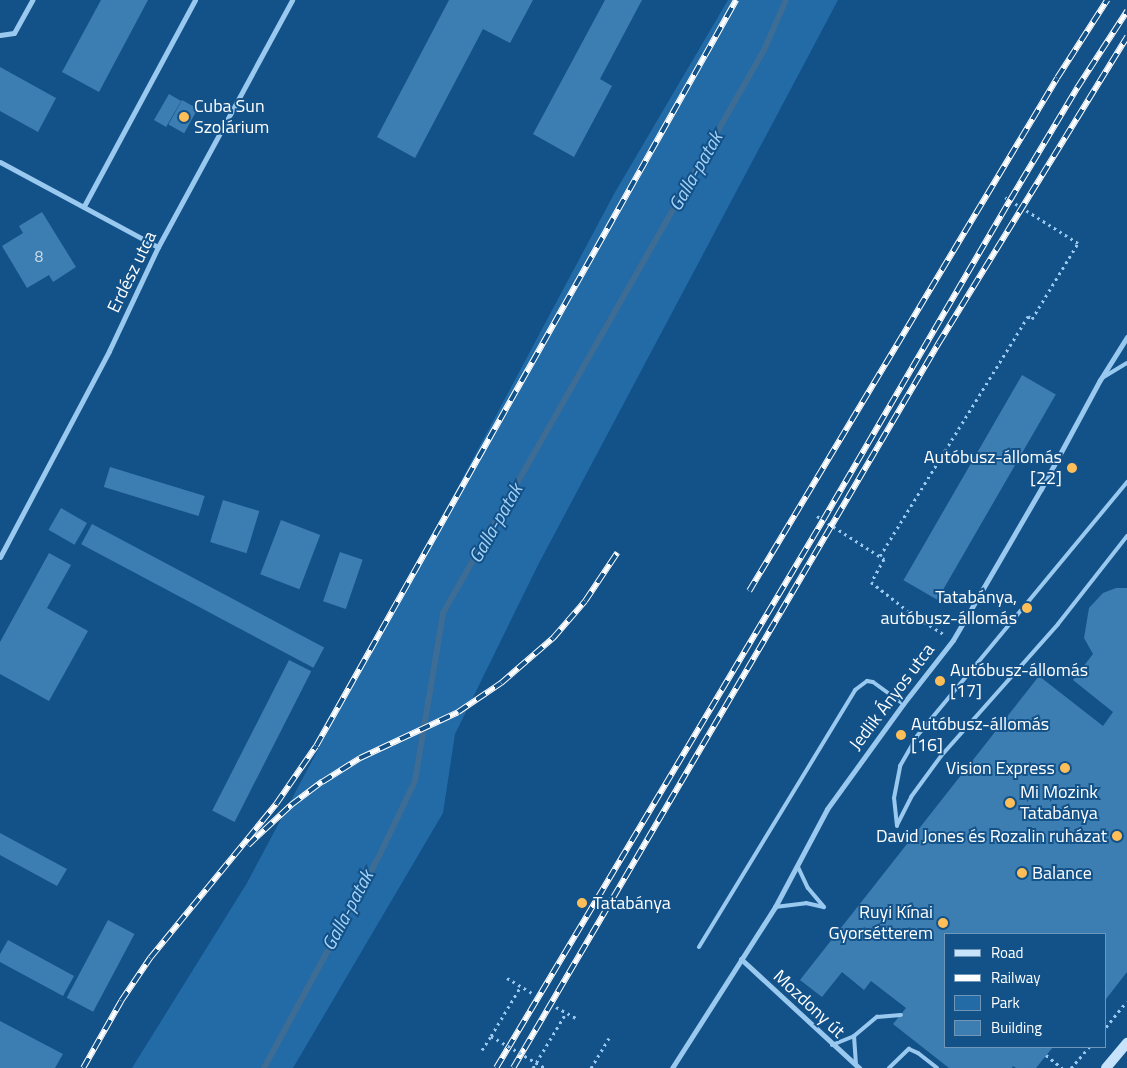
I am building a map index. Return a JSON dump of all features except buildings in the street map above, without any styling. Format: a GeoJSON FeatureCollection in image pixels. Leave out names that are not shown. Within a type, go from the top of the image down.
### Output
{"type":"FeatureCollection","features":[{"type":"Feature","properties":{"kind":"main road"},"geometry":{"type":"LineString","coordinates":[[1106,1068],[1127,1043]]}},
{"type":"Feature","properties":{"kind":"street"},"geometry":{"type":"LineString","coordinates":[[0,35],[14,33],[32,0]]}},
{"type":"Feature","properties":{"kind":"street"},"geometry":{"type":"LineString","coordinates":[[84,206],[195,0]]}},
{"type":"Feature","properties":{"kind":"street","name":"Erdész utca"},"geometry":{"type":"LineString","coordinates":[[0,557],[109,351],[158,247],[292,0]]}},
{"type":"Feature","properties":{"kind":"street"},"geometry":{"type":"LineString","coordinates":[[0,162],[158,247]]}},
{"type":"Feature","properties":{"kind":"street","name":"Jedlik Ányos utca"},"geometry":{"type":"LineString","coordinates":[[672,1068],[775,908],[827,809],[902,704],[952,640],[1040,489],[1100,380],[1127,337]]}},
{"type":"Feature","properties":{"kind":"street","name":"Mozdony út"},"geometry":{"type":"LineString","coordinates":[[742,959],[832,1045],[858,1067]]}},
{"type":"Feature","properties":{"kind":"lane"},"geometry":{"type":"LineString","coordinates":[[1100,380],[1127,363]]}},
{"type":"Feature","properties":{"kind":"lane"},"geometry":{"type":"LineString","coordinates":[[1127,482],[917,736],[900,766],[894,798],[897,826],[912,796],[941,756],[1046,638],[1127,536]]}},
{"type":"Feature","properties":{"kind":"lane"},"geometry":{"type":"LineString","coordinates":[[699,947],[854,690],[867,681],[873,682],[902,704]]}},
{"type":"Feature","properties":{"kind":"lane"},"geometry":{"type":"LineString","coordinates":[[775,908],[806,904],[824,907],[808,888],[798,867]]}},
{"type":"Feature","properties":{"kind":"lane"},"geometry":{"type":"LineString","coordinates":[[832,1045],[854,1036],[877,1017],[900,1015]]}},
{"type":"Feature","properties":{"kind":"lane"},"geometry":{"type":"LineString","coordinates":[[854,1036],[858,1067]]}},
{"type":"Feature","properties":{"kind":"lane"},"geometry":{"type":"LineString","coordinates":[[889,1068],[909,1049],[918,1052],[937,1068]]}},
{"type":"Feature","properties":{"kind":"path"},"geometry":{"type":"LineString","coordinates":[[880,556],[1028,316],[1032,319],[1078,243],[1005,197]]}},
{"type":"Feature","properties":{"kind":"path"},"geometry":{"type":"LineString","coordinates":[[817,516],[884,558],[871,582],[913,615],[952,640]]}},
{"type":"Feature","properties":{"kind":"path"},"geometry":{"type":"LineString","coordinates":[[507,978],[534,994]]}},
{"type":"Feature","properties":{"kind":"path"},"geometry":{"type":"LineString","coordinates":[[482,1050],[521,986]]}},
{"type":"Feature","properties":{"kind":"path"},"geometry":{"type":"LineString","coordinates":[[1107,1026],[1127,1002]]}},
{"type":"Feature","properties":{"kind":"path"},"geometry":{"type":"LineString","coordinates":[[556,1007],[576,1018]]}},
{"type":"Feature","properties":{"kind":"path"},"geometry":{"type":"LineString","coordinates":[[533,1068],[566,1013]]}},
{"type":"Feature","properties":{"kind":"path"},"geometry":{"type":"LineString","coordinates":[[491,1036],[545,1068]]}},
{"type":"Feature","properties":{"kind":"path"},"geometry":{"type":"LineString","coordinates":[[591,1068],[608,1038]]}},
{"type":"Feature","properties":{"kind":"path"},"geometry":{"type":"LineString","coordinates":[[1071,1068],[1088,1048]]}},
{"type":"Feature","properties":{"kind":"path"},"geometry":{"type":"LineString","coordinates":[[1046,1055],[1062,1068]]}},
{"type":"Feature","properties":{"kind":"green space"},"geometry":{"type":"Polygon","coordinates":[[[728,0],[838,0],[538,565],[455,734],[443,813],[293,1068],[132,1068],[247,883],[614,194],[728,0]]]}},
{"type":"Feature","properties":{"kind":"waterway","name":"Galla-patak"},"geometry":{"type":"LineString","coordinates":[[264,1068],[380,854],[415,781],[443,613],[764,50],[786,0]]}},
{"type":"Feature","properties":{"kind":"railway"},"geometry":{"type":"LineString","coordinates":[[83,1068],[121,1001],[150,958],[276,804],[316,746],[736,0]]}},
{"type":"Feature","properties":{"kind":"railway"},"geometry":{"type":"LineString","coordinates":[[749,591],[1057,78],[1107,0]]}},
{"type":"Feature","properties":{"kind":"railway"},"geometry":{"type":"LineString","coordinates":[[496,1068],[823,520],[1010,200],[1077,88],[1127,11]]}},
{"type":"Feature","properties":{"kind":"railway"},"geometry":{"type":"LineString","coordinates":[[513,1068],[938,344],[1127,37]]}},
{"type":"Feature","properties":{"kind":"railway"},"geometry":{"type":"LineString","coordinates":[[248,845],[291,805],[322,782],[360,758],[458,712],[501,683],[553,638],[585,601],[617,553]]}},
{"type":"Feature","properties":{"kind":"place","name":"Cuba Sun Szolárium"},"geometry":{"type":"Point","coordinates":[184,117]}},
{"type":"Feature","properties":{"kind":"place","name":"Autóbusz-állomás [22]"},"geometry":{"type":"Point","coordinates":[1072,468]}},
{"type":"Feature","properties":{"kind":"place","name":"Tatabánya, autóbusz-állomás"},"geometry":{"type":"Point","coordinates":[1027,608]}},
{"type":"Feature","properties":{"kind":"place","name":"Autóbusz-állomás [17]"},"geometry":{"type":"Point","coordinates":[940,681]}},
{"type":"Feature","properties":{"kind":"place","name":"Autóbusz-állomás [16]"},"geometry":{"type":"Point","coordinates":[901,735]}},
{"type":"Feature","properties":{"kind":"place","name":"Vision Express"},"geometry":{"type":"Point","coordinates":[1065,768]}},
{"type":"Feature","properties":{"kind":"place","name":"Mi Mozink Tatabánya"},"geometry":{"type":"Point","coordinates":[1010,803]}},
{"type":"Feature","properties":{"kind":"place","name":"David Jones és Rozalin ruházat"},"geometry":{"type":"Point","coordinates":[1117,836]}},
{"type":"Feature","properties":{"kind":"place","name":"Balance"},"geometry":{"type":"Point","coordinates":[1022,873]}},
{"type":"Feature","properties":{"kind":"place","name":"Tatabánya"},"geometry":{"type":"Point","coordinates":[582,903]}},
{"type":"Feature","properties":{"kind":"place","name":"Ruyi Kínai Gyorsétterem"},"geometry":{"type":"Point","coordinates":[943,923]}}]}
